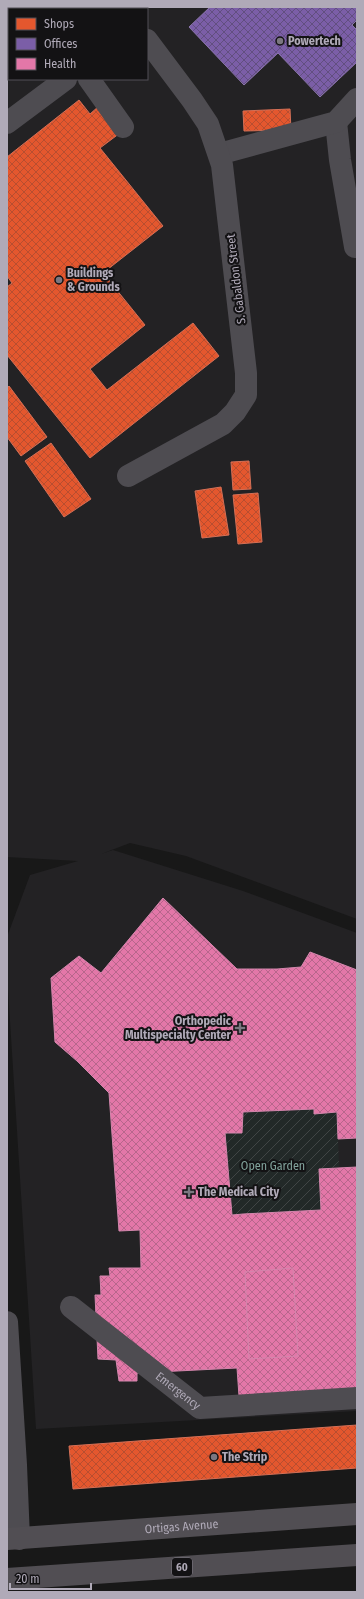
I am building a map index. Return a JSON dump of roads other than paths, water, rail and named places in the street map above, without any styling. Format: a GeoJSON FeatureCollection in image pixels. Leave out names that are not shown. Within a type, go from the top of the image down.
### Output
{"type":"FeatureCollection","features":[{"type":"Feature","properties":{"kind":"main road","name":"Ortigas Avenue"},"geometry":{"type":"LineString","coordinates":[[13,1539],[357,1514]]}},
{"type":"Feature","properties":{"kind":"main road","name":"60"},"geometry":{"type":"LineString","coordinates":[[7,1580],[357,1555]]}},
{"type":"Feature","properties":{"kind":"street","name":"S. Gabaldon Street"},"geometry":{"type":"LineString","coordinates":[[128,476],[223,424],[236,412],[246,395],[246,366],[222,165],[219,154],[208,124],[148,41]]}},
{"type":"Feature","properties":{"kind":"street"},"geometry":{"type":"LineString","coordinates":[[7,123],[42,86],[63,80]]}},
{"type":"Feature","properties":{"kind":"street"},"geometry":{"type":"LineString","coordinates":[[90,80],[123,127]]}},
{"type":"Feature","properties":{"kind":"street"},"geometry":{"type":"LineString","coordinates":[[219,154],[336,122],[357,100]]}},
{"type":"Feature","properties":{"kind":"street"},"geometry":{"type":"LineString","coordinates":[[336,122],[340,160],[355,247]]}},
{"type":"Feature","properties":{"kind":"street","name":"Emergency"},"geometry":{"type":"LineString","coordinates":[[71,1307],[200,1408],[357,1398]]}},
{"type":"Feature","properties":{"kind":"street"},"geometry":{"type":"LineString","coordinates":[[7,1322],[16,1465],[13,1539]]}},
{"type":"Feature","properties":{"kind":"place","name":"Powertech"},"geometry":{"type":"Point","coordinates":[280,41]}},
{"type":"Feature","properties":{"kind":"place","name":"Buildings & Grounds"},"geometry":{"type":"Point","coordinates":[59,280]}},
{"type":"Feature","properties":{"kind":"place","name":"Orthopedic Multispecialty Center"},"geometry":{"type":"Point","coordinates":[240,1028]}},
{"type":"Feature","properties":{"kind":"place","name":"The Medical City"},"geometry":{"type":"Point","coordinates":[189,1192]}},
{"type":"Feature","properties":{"kind":"place","name":"The Strip"},"geometry":{"type":"Point","coordinates":[214,1457]}},
{"type":"Feature","properties":{"kind":"park label","name":"Open Garden"},"geometry":{"type":"Point","coordinates":[273,1166]}}]}
